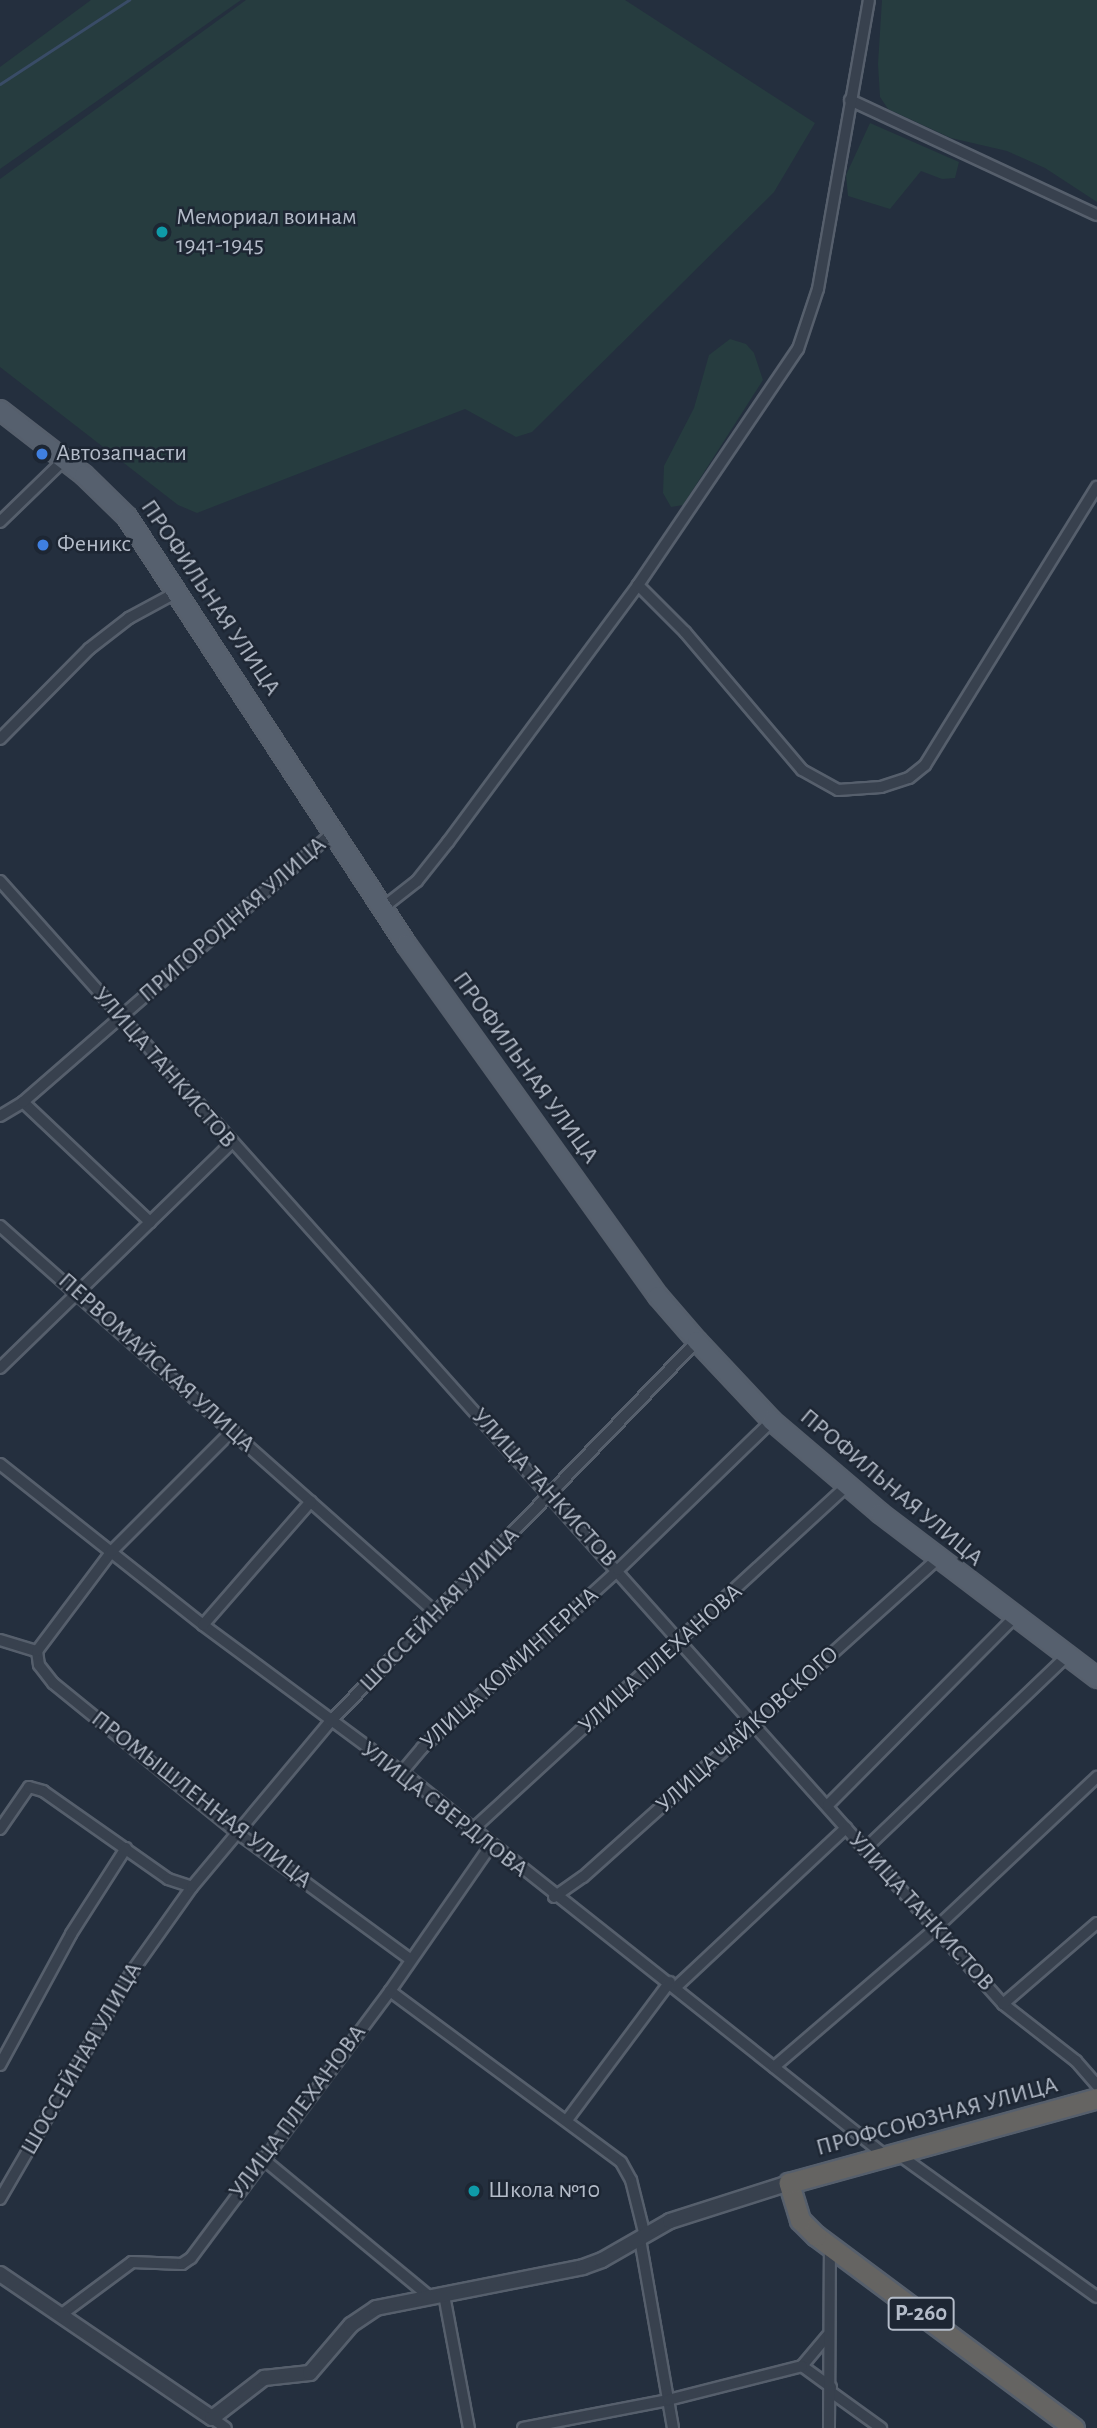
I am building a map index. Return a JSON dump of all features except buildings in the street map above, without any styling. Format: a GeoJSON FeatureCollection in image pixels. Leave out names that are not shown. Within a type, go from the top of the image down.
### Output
{"type":"FeatureCollection","features":[{"type":"Feature","properties":{"kind":"highway","name":"ПРОФСОЮЗНАЯ УЛИЦА"},"geometry":{"type":"LineString","coordinates":[[789,2183],[1097,2098]]}},
{"type":"Feature","properties":{"kind":"highway","name":"Р-260"},"geometry":{"type":"LineString","coordinates":[[789,2183],[800,2220],[830,2246],[1074,2428]]}},
{"type":"Feature","properties":{"kind":"main road","name":"ПРОФИЛЬНАЯ УЛИЦА"},"geometry":{"type":"LineString","coordinates":[[0,411],[65,459],[127,517],[179,591],[336,830],[406,944],[638,1268],[697,1341],[772,1421],[938,1559],[1097,1678]]}},
{"type":"Feature","properties":{"kind":"street"},"geometry":{"type":"LineString","coordinates":[[385,906],[416,881],[448,842],[638,585],[798,349],[818,289],[869,0]]}},
{"type":"Feature","properties":{"kind":"street"},"geometry":{"type":"LineString","coordinates":[[850,100],[1097,215]]}},
{"type":"Feature","properties":{"kind":"street"},"geometry":{"type":"LineString","coordinates":[[0,522],[65,459]]}},
{"type":"Feature","properties":{"kind":"street"},"geometry":{"type":"LineString","coordinates":[[638,585],[685,632],[802,770],[838,790],[881,787],[909,778],[925,765],[1097,487]]}},
{"type":"Feature","properties":{"kind":"street"},"geometry":{"type":"LineString","coordinates":[[0,739],[89,649],[129,618],[179,591]]}},
{"type":"Feature","properties":{"kind":"street","name":"ПРИГОРОДНАЯ УЛИЦА"},"geometry":{"type":"LineString","coordinates":[[4,1113],[23,1102],[121,1019],[336,830]]}},
{"type":"Feature","properties":{"kind":"street","name":"УЛИЦА ТАНКИСТОВ"},"geometry":{"type":"LineString","coordinates":[[0,881],[230,1144],[552,1496],[1003,2004],[1076,2062],[1097,2085]]}},
{"type":"Feature","properties":{"kind":"street"},"geometry":{"type":"LineString","coordinates":[[0,1099],[4,1113]]}},
{"type":"Feature","properties":{"kind":"street"},"geometry":{"type":"LineString","coordinates":[[23,1102],[150,1222]]}},
{"type":"Feature","properties":{"kind":"street"},"geometry":{"type":"LineString","coordinates":[[0,1368],[230,1144]]}},
{"type":"Feature","properties":{"kind":"street","name":"ПЕРВОМАЙСКАЯ УЛИЦА"},"geometry":{"type":"LineString","coordinates":[[0,1226],[233,1430],[436,1613]]}},
{"type":"Feature","properties":{"kind":"street","name":"ШОССЕЙНАЯ УЛИЦА"},"geometry":{"type":"LineString","coordinates":[[0,2199],[136,1966],[192,1887],[330,1722],[552,1496],[697,1341]]}},
{"type":"Feature","properties":{"kind":"street","name":"УЛИЦА КОМИНТЕРНА"},"geometry":{"type":"LineString","coordinates":[[402,1772],[422,1748],[618,1570],[772,1421]]}},
{"type":"Feature","properties":{"kind":"street"},"geometry":{"type":"LineString","coordinates":[[0,1640],[37,1651],[112,1551],[233,1430]]}},
{"type":"Feature","properties":{"kind":"street","name":"УЛИЦА СВЕРДЛОВА"},"geometry":{"type":"LineString","coordinates":[[0,1464],[203,1625],[330,1722],[402,1772],[554,1897],[673,1985],[774,2067],[892,2156],[1097,2297]]}},
{"type":"Feature","properties":{"kind":"street","name":"УЛИЦА ПЛЕХАНОВА"},"geometry":{"type":"LineString","coordinates":[[472,1830],[681,1642],[848,1485]]}},
{"type":"Feature","properties":{"kind":"street"},"geometry":{"type":"LineString","coordinates":[[203,1625],[312,1502]]}},
{"type":"Feature","properties":{"kind":"street","name":"УЛИЦА ЧАЙКОВСКОГО"},"geometry":{"type":"LineString","coordinates":[[554,1897],[583,1877],[938,1559]]}},
{"type":"Feature","properties":{"kind":"street"},"geometry":{"type":"LineString","coordinates":[[828,1805],[1014,1618]]}},
{"type":"Feature","properties":{"kind":"street","name":"ПРОМЫШЛЕННАЯ УЛИЦА"},"geometry":{"type":"LineString","coordinates":[[37,1651],[39,1665],[53,1683],[239,1834],[411,1960]]}},
{"type":"Feature","properties":{"kind":"street"},"geometry":{"type":"LineString","coordinates":[[864,1849],[1067,1656]]}},
{"type":"Feature","properties":{"kind":"street"},"geometry":{"type":"LineString","coordinates":[[774,2067],[936,1928],[1097,1777]]}},
{"type":"Feature","properties":{"kind":"street"},"geometry":{"type":"LineString","coordinates":[[0,1829],[29,1787],[43,1791],[169,1879],[192,1887]]}},
{"type":"Feature","properties":{"kind":"street"},"geometry":{"type":"LineString","coordinates":[[567,2120],[673,1985],[846,1828]]}},
{"type":"Feature","properties":{"kind":"street","name":"УЛИЦА ПЛЕХАНОВА"},"geometry":{"type":"LineString","coordinates":[[62,2314],[132,2262],[182,2263],[191,2258],[262,2158],[390,1992],[491,1845]]}},
{"type":"Feature","properties":{"kind":"street"},"geometry":{"type":"LineString","coordinates":[[0,2065],[71,1934],[127,1848]]}},
{"type":"Feature","properties":{"kind":"street"},"geometry":{"type":"LineString","coordinates":[[1003,2004],[1097,1923]]}},
{"type":"Feature","properties":{"kind":"street"},"geometry":{"type":"LineString","coordinates":[[390,1992],[567,2120],[627,2171],[642,2237],[673,2428]]}},
{"type":"Feature","properties":{"kind":"street"},"geometry":{"type":"LineString","coordinates":[[262,2158],[437,2296],[469,2428]]}},
{"type":"Feature","properties":{"kind":"street"},"geometry":{"type":"LineString","coordinates":[[212,2418],[264,2378],[310,2373],[361,2316],[390,2304],[583,2267],[692,2212],[789,2183]]}},
{"type":"Feature","properties":{"kind":"street"},"geometry":{"type":"LineString","coordinates":[[830,2246],[830,2428]]}},
{"type":"Feature","properties":{"kind":"street"},"geometry":{"type":"LineString","coordinates":[[0,2274],[226,2428]]}},
{"type":"Feature","properties":{"kind":"street"},"geometry":{"type":"LineString","coordinates":[[523,2428],[668,2400],[802,2366],[828,2336]]}},
{"type":"Feature","properties":{"kind":"street"},"geometry":{"type":"LineString","coordinates":[[802,2366],[881,2428]]}},
{"type":"Feature","properties":{"kind":"green space"},"geometry":{"type":"Polygon","coordinates":[[[91,0],[241,0],[0,169],[0,67],[91,0]]]}},
{"type":"Feature","properties":{"kind":"green space"},"geometry":{"type":"Polygon","coordinates":[[[246,0],[625,0],[815,123],[774,192],[532,432],[516,437],[465,409],[197,513],[178,505],[0,367],[0,179],[246,0]]]}},
{"type":"Feature","properties":{"kind":"green space"},"geometry":{"type":"Polygon","coordinates":[[[882,0],[1097,0],[1097,202],[1045,168],[1007,151],[951,138],[888,109],[880,97],[878,64],[882,0]]]}},
{"type":"Feature","properties":{"kind":"green space"},"geometry":{"type":"Polygon","coordinates":[[[870,123],[959,162],[955,178],[942,179],[921,171],[890,209],[848,196],[846,175],[870,123]]]}},
{"type":"Feature","properties":{"kind":"green space"},"geometry":{"type":"Polygon","coordinates":[[[730,339],[746,344],[754,353],[763,380],[683,505],[671,507],[663,493],[664,466],[694,408],[709,355],[730,339]]]}},
{"type":"Feature","properties":{"kind":"waterway"},"geometry":{"type":"LineString","coordinates":[[0,84],[129,0]]}},
{"type":"Feature","properties":{"kind":"place","name":"Мемориал воинам 1941-1945"},"geometry":{"type":"Point","coordinates":[162,232]}},
{"type":"Feature","properties":{"kind":"place","name":"Автозапчасти"},"geometry":{"type":"Point","coordinates":[42,454]}},
{"type":"Feature","properties":{"kind":"place","name":"Феникс"},"geometry":{"type":"Point","coordinates":[43,545]}},
{"type":"Feature","properties":{"kind":"place","name":"Школа №10"},"geometry":{"type":"Point","coordinates":[474,2191]}}]}
